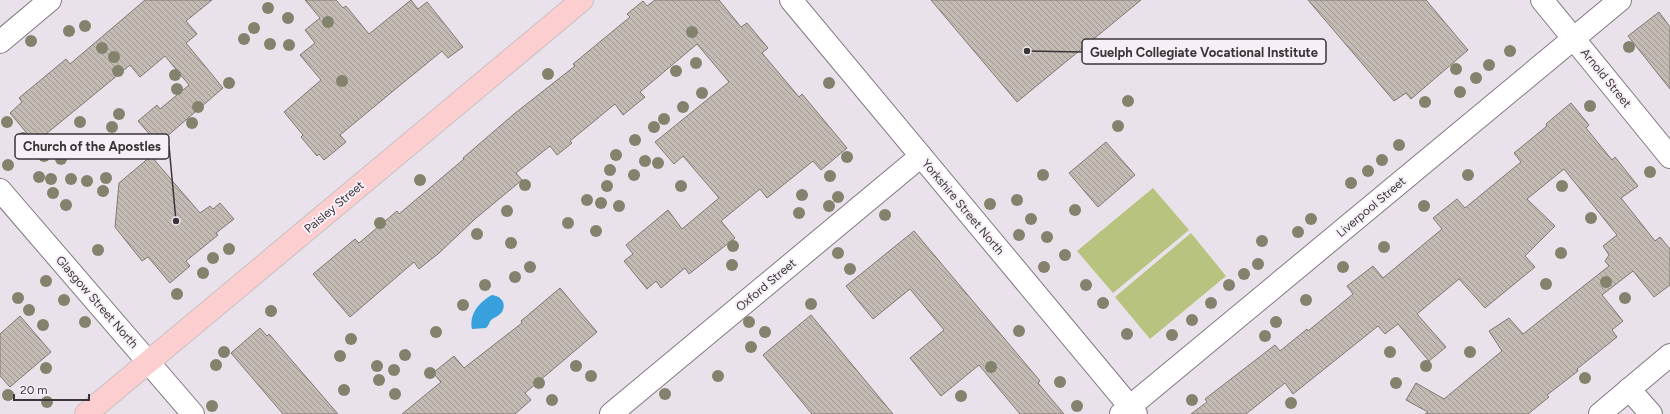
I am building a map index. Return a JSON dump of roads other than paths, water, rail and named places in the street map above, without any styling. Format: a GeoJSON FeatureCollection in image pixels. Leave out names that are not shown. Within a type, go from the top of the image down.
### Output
{"type":"FeatureCollection","features":[{"type":"Feature","properties":{"kind":"main road","name":"Paisley Street"},"geometry":{"type":"LineString","coordinates":[[86,414],[582,0]]}},
{"type":"Feature","properties":{"kind":"street"},"geometry":{"type":"LineString","coordinates":[[0,42],[50,0]]}},
{"type":"Feature","properties":{"kind":"street","name":"Yorkshire Street North"},"geometry":{"type":"LineString","coordinates":[[791,0],[921,156],[1129,412]]}},
{"type":"Feature","properties":{"kind":"street","name":"Arnold Street"},"geometry":{"type":"LineString","coordinates":[[1542,0],[1670,157]]}},
{"type":"Feature","properties":{"kind":"street","name":"Liverpool Street"},"geometry":{"type":"LineString","coordinates":[[1129,412],[1620,0]]}},
{"type":"Feature","properties":{"kind":"street","name":"Oxford Street"},"geometry":{"type":"LineString","coordinates":[[611,414],[921,156]]}},
{"type":"Feature","properties":{"kind":"street","name":"Glasgow Street North"},"geometry":{"type":"LineString","coordinates":[[0,190],[192,414]]}},
{"type":"Feature","properties":{"kind":"street"},"geometry":{"type":"LineString","coordinates":[[1600,414],[1670,355]]}},
{"type":"Feature","properties":{"kind":"street"},"geometry":{"type":"LineString","coordinates":[[1629,389],[1650,414]]}},
{"type":"Feature","properties":{"kind":"water"},"geometry":{"type":"Polygon","coordinates":[[[492,295],[502,300],[504,306],[502,312],[491,320],[486,328],[472,329],[472,318],[476,309],[483,301],[492,295]]]}},
{"type":"Feature","properties":{"kind":"place","name":"Guelph Collegiate Vocational Institute"},"geometry":{"type":"Point","coordinates":[1027,51]}},
{"type":"Feature","properties":{"kind":"place","name":"Church of the Apostles"},"geometry":{"type":"Point","coordinates":[176,221]}}]}
